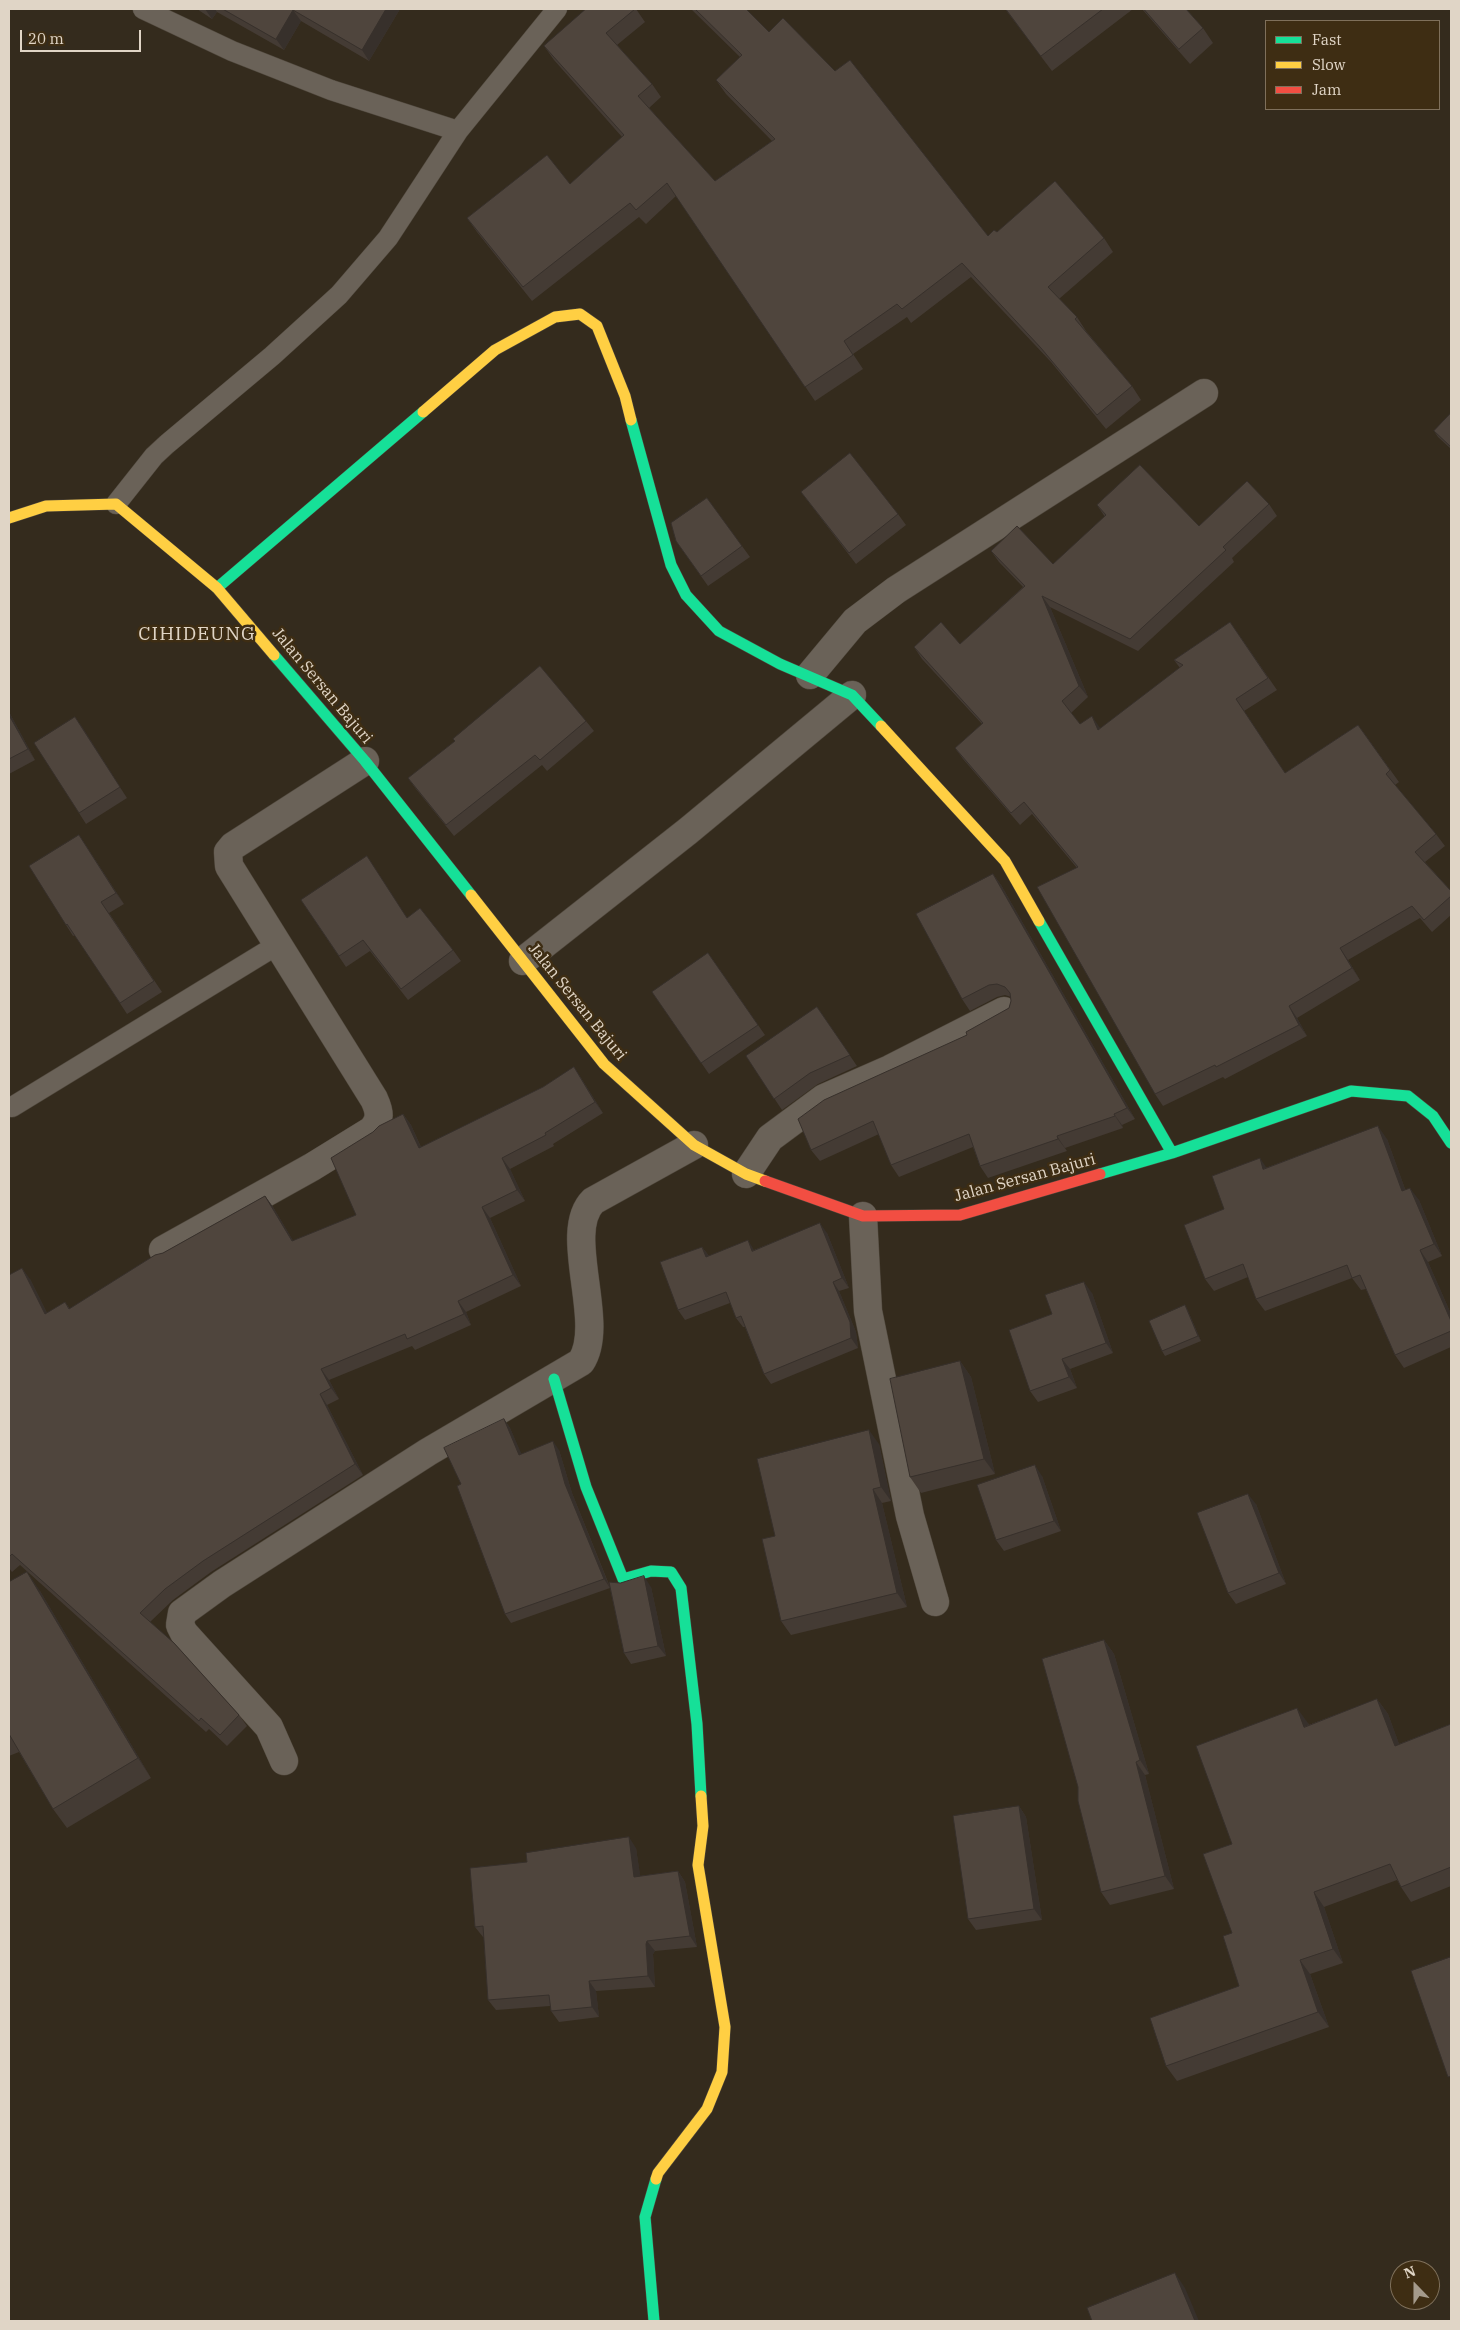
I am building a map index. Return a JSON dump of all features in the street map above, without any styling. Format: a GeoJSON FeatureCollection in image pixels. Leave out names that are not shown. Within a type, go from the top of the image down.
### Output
{"type":"FeatureCollection","features":[{"type":"Feature","properties":{"kind":"street"},"geometry":{"type":"LineString","coordinates":[[217,588],[495,350],[555,317],[580,314],[597,326],[625,396],[671,565],[686,595],[719,631],[780,664],[810,675],[852,695],[1005,861],[1172,1153]]}},
{"type":"Feature","properties":{"kind":"street"},"geometry":{"type":"LineString","coordinates":[[810,675],[855,621],[896,590],[1204,393]]}},
{"type":"Feature","properties":{"kind":"street"},"geometry":{"type":"LineString","coordinates":[[9,518],[46,506],[116,504]]}},
{"type":"Feature","properties":{"kind":"street","name":"Jalan Sersan Bajuri"},"geometry":{"type":"LineString","coordinates":[[116,504],[217,588],[365,762],[604,1064],[694,1145],[746,1174],[863,1216],[960,1215],[1172,1153],[1351,1091],[1408,1096],[1433,1116],[1451,1143]]}},
{"type":"Feature","properties":{"kind":"street"},"geometry":{"type":"LineString","coordinates":[[522,961],[688,831],[852,695]]}},
{"type":"Feature","properties":{"kind":"street"},"geometry":{"type":"LineString","coordinates":[[163,1250],[312,1167],[372,1130],[378,1124],[380,1117],[374,1099],[229,866],[228,852],[233,846],[365,762]]}},
{"type":"Feature","properties":{"kind":"street"},"geometry":{"type":"LineString","coordinates":[[746,1174],[770,1138],[824,1098],[890,1069],[1004,1011]]}},
{"type":"Feature","properties":{"kind":"street"},"geometry":{"type":"LineString","coordinates":[[284,1761],[269,1727],[184,1633],[180,1625],[182,1613],[222,1584],[428,1452],[581,1362],[589,1344],[582,1231],[586,1208],[593,1201],[694,1145]]}},
{"type":"Feature","properties":{"kind":"street"},"geometry":{"type":"LineString","coordinates":[[863,1216],[868,1311],[910,1516],[935,1602]]}},
{"type":"Feature","properties":{"kind":"street"},"geometry":{"type":"LineString","coordinates":[[554,1379],[586,1487],[623,1579],[651,1571],[671,1572],[681,1588],[697,1724],[703,1826],[698,1865],[716,1958],[725,2027],[722,2072],[707,2109],[658,2173],[645,2217],[654,2321]]}},
{"type":"Feature","properties":{"kind":"lane"},"geometry":{"type":"LineString","coordinates":[[143,9],[241,55],[331,90],[458,131]]}},
{"type":"Feature","properties":{"kind":"lane"},"geometry":{"type":"LineString","coordinates":[[116,504],[154,456],[272,356],[339,295],[388,238],[458,131],[557,9]]}},
{"type":"Feature","properties":{"kind":"lane"},"geometry":{"type":"LineString","coordinates":[[12,1107],[277,945]]}},
{"type":"Feature","properties":{"kind":"building"},"geometry":{"type":"Polygon","coordinates":[[[223,9],[386,9],[362,50],[293,10],[276,39],[223,9]]]}},
{"type":"Feature","properties":{"kind":"building"},"geometry":{"type":"Polygon","coordinates":[[[586,9],[635,9],[606,33],[652,84],[638,96],[715,181],[775,139],[716,80],[742,55],[695,9],[746,9],[769,32],[783,18],[835,71],[850,60],[988,236],[994,230],[997,232],[1055,181],[1104,238],[1048,287],[1077,317],[1075,319],[1132,386],[1097,415],[1041,348],[962,263],[902,309],[897,304],[844,341],[853,355],[805,387],[667,183],[636,210],[630,203],[523,287],[467,218],[547,155],[570,184],[624,135],[544,46],[586,9]]]}},
{"type":"Feature","properties":{"kind":"building"},"geometry":{"type":"Polygon","coordinates":[[[1006,9],[1103,9],[1041,56],[1006,9]]]}},
{"type":"Feature","properties":{"kind":"building"},"geometry":{"type":"Polygon","coordinates":[[[1144,9],[1186,9],[1203,28],[1179,49],[1144,9]]]}},
{"type":"Feature","properties":{"kind":"building"},"geometry":{"type":"Polygon","coordinates":[[[1451,413],[1451,447],[1434,431],[1451,413]]]}},
{"type":"Feature","properties":{"kind":"building"},"geometry":{"type":"Polygon","coordinates":[[[850,453],[898,514],[849,553],[801,492],[850,453]]]}},
{"type":"Feature","properties":{"kind":"building"},"geometry":{"type":"Polygon","coordinates":[[[1140,465],[1199,526],[1247,481],[1269,504],[1223,547],[1226,550],[1130,639],[1042,596],[1079,686],[1062,701],[1080,724],[1092,716],[1098,730],[1183,665],[1174,660],[1230,622],[1268,678],[1236,699],[1285,773],[1358,725],[1390,770],[1386,774],[1436,834],[1415,852],[1451,891],[1451,896],[1424,920],[1412,906],[1340,948],[1352,968],[1289,1006],[1299,1025],[1216,1067],[1215,1065],[1155,1094],[1037,887],[1078,867],[1024,802],[1011,813],[955,748],[983,723],[914,647],[941,622],[960,644],[1025,586],[991,551],[1017,526],[1053,564],[1106,515],[1097,505],[1140,465]]]}},
{"type":"Feature","properties":{"kind":"building"},"geometry":{"type":"Polygon","coordinates":[[[707,498],[742,546],[701,576],[676,541],[671,523],[707,498]]]}},
{"type":"Feature","properties":{"kind":"building"},"geometry":{"type":"Polygon","coordinates":[[[540,666],[586,721],[540,760],[535,755],[446,825],[408,778],[455,741],[453,739],[540,666]]]}},
{"type":"Feature","properties":{"kind":"building"},"geometry":{"type":"Polygon","coordinates":[[[9,715],[28,749],[9,759],[9,715]]]}},
{"type":"Feature","properties":{"kind":"building"},"geometry":{"type":"Polygon","coordinates":[[[75,717],[120,787],[79,813],[34,743],[75,717]]]}},
{"type":"Feature","properties":{"kind":"building"},"geometry":{"type":"Polygon","coordinates":[[[79,835],[116,893],[101,902],[154,981],[120,1003],[66,925],[29,866],[79,835]]]}},
{"type":"Feature","properties":{"kind":"building"},"geometry":{"type":"Polygon","coordinates":[[[367,856],[407,918],[420,908],[453,950],[401,989],[363,940],[339,956],[301,900],[367,856]]]}},
{"type":"Feature","properties":{"kind":"building"},"geometry":{"type":"Polygon","coordinates":[[[993,874],[1127,1108],[1114,1114],[1115,1116],[1057,1136],[1058,1139],[980,1166],[969,1134],[891,1165],[873,1121],[811,1150],[798,1119],[824,1100],[967,1035],[966,1032],[1009,1008],[1011,1001],[1010,993],[1005,987],[997,984],[989,985],[962,999],[916,914],[993,874]]]}},
{"type":"Feature","properties":{"kind":"building"},"geometry":{"type":"Polygon","coordinates":[[[708,953],[758,1025],[701,1063],[652,992],[708,953]]]}},
{"type":"Feature","properties":{"kind":"building"},"geometry":{"type":"Polygon","coordinates":[[[817,1007],[850,1055],[810,1073],[774,1099],[746,1056],[817,1007]]]}},
{"type":"Feature","properties":{"kind":"building"},"geometry":{"type":"Polygon","coordinates":[[[574,1067],[595,1102],[545,1133],[546,1135],[502,1158],[517,1190],[482,1207],[513,1275],[458,1301],[464,1314],[407,1339],[405,1334],[321,1369],[331,1388],[320,1394],[355,1464],[203,1561],[165,1589],[140,1613],[174,1643],[239,1715],[220,1735],[201,1718],[199,1721],[12,1554],[9,1557],[9,1275],[22,1268],[45,1314],[65,1302],[69,1309],[155,1255],[163,1253],[265,1196],[292,1241],[356,1215],[331,1158],[373,1132],[379,1126],[403,1114],[419,1148],[543,1087],[574,1067]]]}},
{"type":"Feature","properties":{"kind":"building"},"geometry":{"type":"Polygon","coordinates":[[[1378,1126],[1402,1191],[1410,1188],[1434,1244],[1420,1250],[1451,1321],[1451,1331],[1395,1355],[1360,1275],[1352,1278],[1347,1265],[1256,1299],[1243,1264],[1205,1279],[1184,1225],[1224,1209],[1212,1176],[1260,1158],[1263,1169],[1378,1126]]]}},
{"type":"Feature","properties":{"kind":"building"},"geometry":{"type":"Polygon","coordinates":[[[820,1223],[842,1278],[833,1282],[850,1322],[851,1338],[764,1374],[741,1316],[736,1318],[726,1292],[678,1310],[660,1262],[702,1247],[706,1257],[748,1240],[752,1251],[820,1223]]]}},
{"type":"Feature","properties":{"kind":"building"},"geometry":{"type":"Polygon","coordinates":[[[1084,1282],[1106,1343],[1062,1359],[1069,1377],[1030,1391],[1009,1330],[1052,1314],[1045,1295],[1084,1282]]]}},
{"type":"Feature","properties":{"kind":"building"},"geometry":{"type":"Polygon","coordinates":[[[1185,1305],[1198,1336],[1162,1351],[1149,1321],[1185,1305]]]}},
{"type":"Feature","properties":{"kind":"building"},"geometry":{"type":"Polygon","coordinates":[[[960,1361],[984,1459],[910,1477],[890,1379],[960,1361]]]}},
{"type":"Feature","properties":{"kind":"building"},"geometry":{"type":"Polygon","coordinates":[[[504,1419],[519,1455],[553,1441],[565,1484],[604,1579],[505,1614],[457,1486],[461,1484],[444,1448],[504,1419]]]}},
{"type":"Feature","properties":{"kind":"building"},"geometry":{"type":"Polygon","coordinates":[[[869,1430],[881,1487],[873,1489],[897,1593],[781,1621],[762,1539],[775,1536],[757,1459],[869,1430]]]}},
{"type":"Feature","properties":{"kind":"building"},"geometry":{"type":"Polygon","coordinates":[[[1035,1465],[1054,1521],[996,1540],[977,1485],[1035,1465]]]}},
{"type":"Feature","properties":{"kind":"building"},"geometry":{"type":"Polygon","coordinates":[[[1248,1494],[1279,1573],[1228,1593],[1197,1513],[1248,1494]]]}},
{"type":"Feature","properties":{"kind":"building"},"geometry":{"type":"Polygon","coordinates":[[[27,1572],[138,1758],[53,1809],[9,1734],[9,1582],[27,1572]]]}},
{"type":"Feature","properties":{"kind":"building"},"geometry":{"type":"Polygon","coordinates":[[[644,1576],[658,1646],[624,1653],[609,1582],[620,1583],[644,1576]]]}},
{"type":"Feature","properties":{"kind":"building"},"geometry":{"type":"Polygon","coordinates":[[[1104,1640],[1140,1760],[1136,1762],[1165,1876],[1101,1892],[1078,1801],[1078,1787],[1042,1659],[1104,1640]]]}},
{"type":"Feature","properties":{"kind":"building"},"geometry":{"type":"Polygon","coordinates":[[[1377,1699],[1395,1746],[1451,1724],[1451,1867],[1401,1887],[1390,1864],[1314,1892],[1333,1949],[1300,1960],[1318,2012],[1166,2066],[1150,2018],[1239,1986],[1223,1936],[1232,1933],[1203,1854],[1232,1844],[1196,1746],[1297,1708],[1304,1727],[1377,1699]]]}},
{"type":"Feature","properties":{"kind":"building"},"geometry":{"type":"Polygon","coordinates":[[[1019,1806],[1034,1909],[968,1919],[953,1816],[1019,1806]]]}},
{"type":"Feature","properties":{"kind":"building"},"geometry":{"type":"Polygon","coordinates":[[[629,1837],[634,1877],[678,1871],[690,1936],[647,1941],[648,1976],[589,1981],[592,2007],[551,2011],[549,1995],[488,2000],[483,1926],[475,1927],[470,1868],[527,1862],[526,1853],[629,1837]]]}},
{"type":"Feature","properties":{"kind":"building"},"geometry":{"type":"Polygon","coordinates":[[[1451,1957],[1451,2076],[1448,2077],[1411,1971],[1451,1957]]]}},
{"type":"Feature","properties":{"kind":"building"},"geometry":{"type":"Polygon","coordinates":[[[1175,2273],[1195,2321],[1092,2321],[1087,2308],[1175,2273]]]}},
{"type":"Feature","properties":{"kind":"traffic: fast"},"geometry":{"type":"LineString","coordinates":[[217,588],[423,412]]}},
{"type":"Feature","properties":{"kind":"traffic: fast"},"geometry":{"type":"LineString","coordinates":[[631,420],[671,565],[686,595],[719,631],[780,664],[852,695],[881,726]]}},
{"type":"Feature","properties":{"kind":"traffic: fast"},"geometry":{"type":"LineString","coordinates":[[274,655],[365,761],[471,895]]}},
{"type":"Feature","properties":{"kind":"traffic: fast"},"geometry":{"type":"LineString","coordinates":[[1039,921],[1172,1153]]}},
{"type":"Feature","properties":{"kind":"traffic: fast"},"geometry":{"type":"LineString","coordinates":[[1100,1174],[1172,1153],[1351,1091],[1408,1096],[1433,1116],[1451,1143]]}},
{"type":"Feature","properties":{"kind":"traffic: fast"},"geometry":{"type":"LineString","coordinates":[[554,1379],[586,1487],[623,1579],[651,1571],[671,1572],[681,1588],[697,1724],[701,1796]]}},
{"type":"Feature","properties":{"kind":"traffic: fast"},"geometry":{"type":"LineString","coordinates":[[654,2321],[645,2217],[656,2179]]}},
{"type":"Feature","properties":{"kind":"traffic: slow"},"geometry":{"type":"LineString","coordinates":[[423,412],[495,350],[555,317],[580,314],[597,326],[625,396],[631,420]]}},
{"type":"Feature","properties":{"kind":"traffic: slow"},"geometry":{"type":"LineString","coordinates":[[9,518],[46,506],[116,504],[217,588],[274,655]]}},
{"type":"Feature","properties":{"kind":"traffic: slow"},"geometry":{"type":"LineString","coordinates":[[881,726],[1005,861],[1039,921]]}},
{"type":"Feature","properties":{"kind":"traffic: slow"},"geometry":{"type":"LineString","coordinates":[[471,895],[604,1064],[694,1145],[746,1174],[765,1181]]}},
{"type":"Feature","properties":{"kind":"traffic: slow"},"geometry":{"type":"LineString","coordinates":[[656,2179],[658,2173],[707,2109],[722,2072],[725,2027],[698,1865],[703,1826],[701,1796]]}},
{"type":"Feature","properties":{"kind":"traffic: jam"},"geometry":{"type":"LineString","coordinates":[[765,1181],[863,1216],[960,1215],[1100,1174]]}},
{"type":"Feature","properties":{"kind":"district","name":"CIHIDEUNG"},"geometry":{"type":"Point","coordinates":[197,635]}}]}
